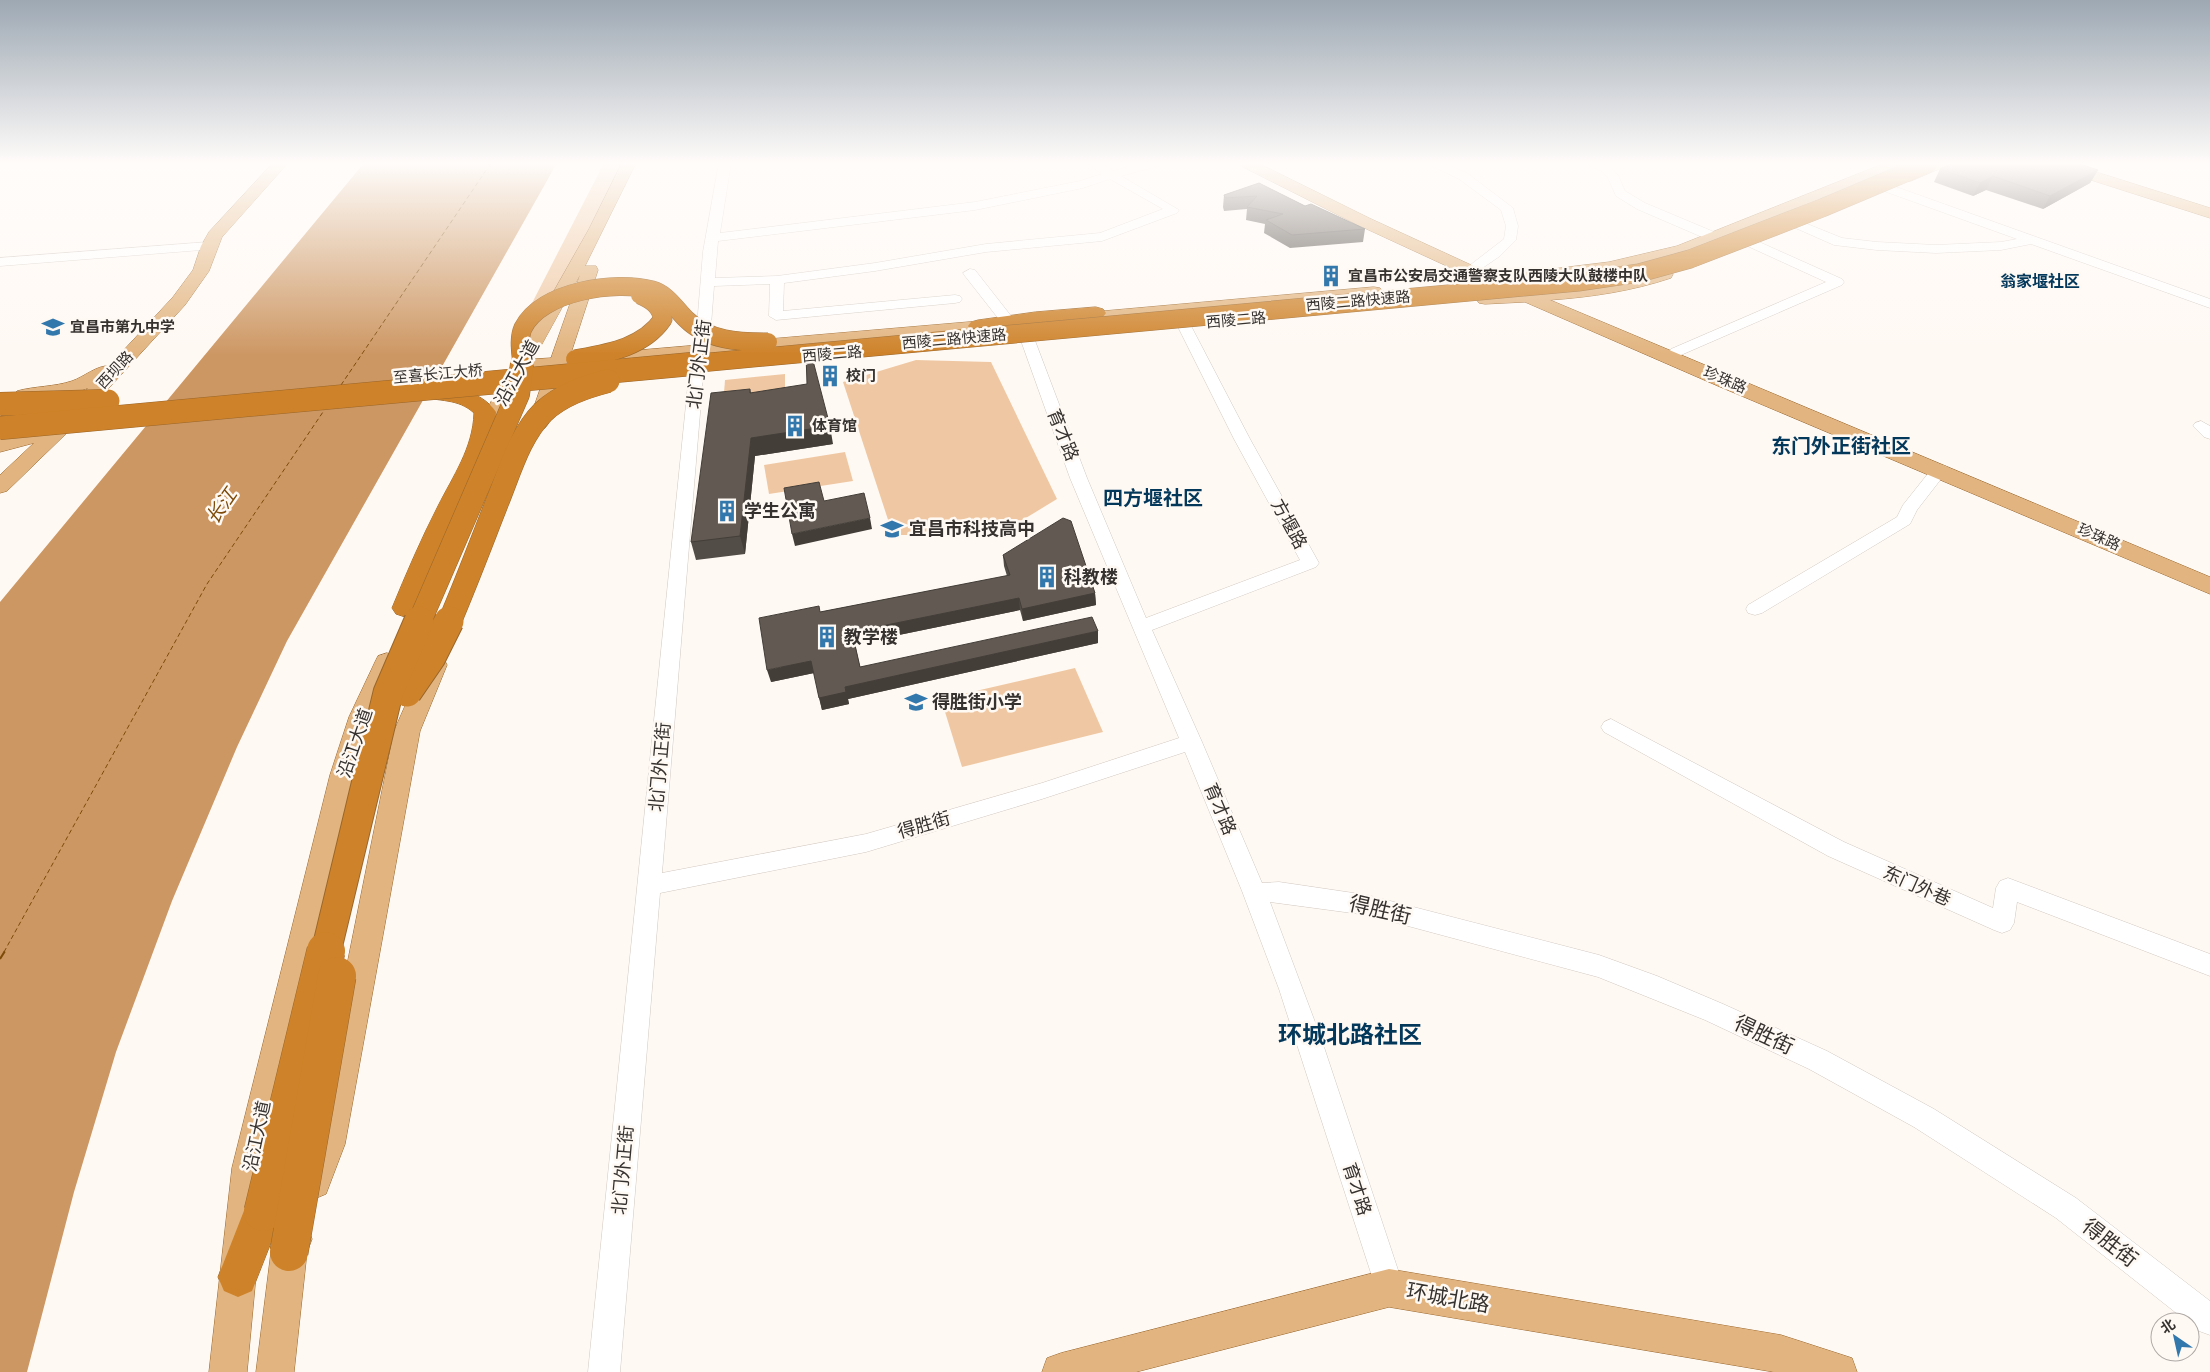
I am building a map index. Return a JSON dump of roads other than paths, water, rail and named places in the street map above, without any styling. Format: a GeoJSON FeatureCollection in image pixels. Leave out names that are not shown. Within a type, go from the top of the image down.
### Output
{"type":"FeatureCollection","features":[{"type":"Feature","properties":{"kind":"highway","name":"西陵二路快速路"},"geometry":{"type":"LineString","coordinates":[[877,339],[1311,302],[1539,289],[1615,270],[1659,262],[1697,250],[1753,227]]}},
{"type":"Feature","properties":{"kind":"highway","name":"西陵二路快速路"},"geometry":{"type":"LineString","coordinates":[[827,351],[1578,282],[1639,273],[1690,260],[1774,227]]}},
{"type":"Feature","properties":{"kind":"highway"},"geometry":{"type":"LineString","coordinates":[[978,326],[1429,282],[1539,289]]}},
{"type":"Feature","properties":{"kind":"highway"},"geometry":{"type":"LineString","coordinates":[[238,1277],[263,1212],[398,692],[518,394],[522,371],[523,327],[534,314],[555,300],[584,291],[613,287],[652,290],[665,296],[701,332],[728,340],[755,342],[877,339]]}},
{"type":"Feature","properties":{"kind":"highway"},"geometry":{"type":"LineString","coordinates":[[398,692],[529,393],[533,374],[535,334],[540,322],[547,314],[562,305],[602,294],[641,296],[655,302],[662,311],[663,319],[659,326],[651,335],[638,342],[536,371]]}},
{"type":"Feature","properties":{"kind":"highway","name":"至喜长江大桥"},"geometry":{"type":"LineString","coordinates":[[0,413],[93,400],[536,371],[877,339]]}},
{"type":"Feature","properties":{"kind":"highway","name":"至喜长江大桥"},"geometry":{"type":"LineString","coordinates":[[0,429],[93,400],[382,393],[827,351]]}},
{"type":"Feature","properties":{"kind":"highway"},"geometry":{"type":"LineString","coordinates":[[398,692],[431,657],[446,629],[509,474],[525,439],[544,412],[573,393],[595,384],[636,376],[827,351]]}},
{"type":"Feature","properties":{"kind":"highway"},"geometry":{"type":"LineString","coordinates":[[288,1252],[339,965],[389,746],[398,692],[395,644],[405,608],[450,504],[479,447],[485,416],[485,412],[479,405],[464,397],[444,392],[382,393]]}},
{"type":"Feature","properties":{"kind":"highway"},"geometry":{"type":"LineString","coordinates":[[0,406],[93,400]]}},
{"type":"Feature","properties":{"kind":"highway"},"geometry":{"type":"LineString","coordinates":[[0,436],[93,400]]}},
{"type":"Feature","properties":{"kind":"main road","name":"西坝路"},"geometry":{"type":"LineString","coordinates":[[93,400],[108,369],[190,276],[204,246],[207,234],[213,227]]}},
{"type":"Feature","properties":{"kind":"main road","name":"西坝路"},"geometry":{"type":"LineString","coordinates":[[204,246],[222,227]]}},
{"type":"Feature","properties":{"kind":"main road","name":"沿江大道"},"geometry":{"type":"LineString","coordinates":[[276,1372],[288,1252],[328,1144],[407,731],[535,432],[536,371],[598,227]]}},
{"type":"Feature","properties":{"kind":"main road","name":"沿江大道"},"geometry":{"type":"LineString","coordinates":[[228,1372],[249,1168],[343,776],[362,717],[427,574],[613,227]]}},
{"type":"Feature","properties":{"kind":"main road","name":"珍珠路"},"geometry":{"type":"LineString","coordinates":[[1376,227],[1500,280],[1539,289],[1650,341],[2074,518],[2210,577]]}},
{"type":"Feature","properties":{"kind":"main road","name":"珍珠路"},"geometry":{"type":"LineString","coordinates":[[1393,227],[1476,266],[1500,280]]}},
{"type":"Feature","properties":{"kind":"main road","name":"西陵二路"},"geometry":{"type":"LineString","coordinates":[[1010,323],[1574,272],[1647,260],[1739,227]]}},
{"type":"Feature","properties":{"kind":"main road","name":"西陵二路"},"geometry":{"type":"LineString","coordinates":[[536,371],[700,358],[1027,338],[1484,300],[1539,289],[1619,286],[1661,276],[1784,227]]}},
{"type":"Feature","properties":{"kind":"main road","name":"西坝路"},"geometry":{"type":"LineString","coordinates":[[10,474],[59,424],[93,400],[180,301],[206,260],[204,246]]}},
{"type":"Feature","properties":{"kind":"main road"},"geometry":{"type":"LineString","coordinates":[[1650,341],[1609,320],[1598,308],[1599,300],[1661,276]]}},
{"type":"Feature","properties":{"kind":"main road","name":"珍珠路"},"geometry":{"type":"LineString","coordinates":[[1539,289],[1576,318],[1940,470],[2210,586]]}},
{"type":"Feature","properties":{"kind":"main road"},"geometry":{"type":"LineString","coordinates":[[1484,300],[1520,302],[1576,318]]}},
{"type":"Feature","properties":{"kind":"main road","name":"西陵二路"},"geometry":{"type":"LineString","coordinates":[[700,358],[978,326]]}},
{"type":"Feature","properties":{"kind":"main road"},"geometry":{"type":"LineString","coordinates":[[0,397],[44,394],[86,383],[108,369]]}},
{"type":"Feature","properties":{"kind":"main road"},"geometry":{"type":"LineString","coordinates":[[44,394],[93,400]]}},
{"type":"Feature","properties":{"kind":"main road"},"geometry":{"type":"LineString","coordinates":[[0,429],[59,424]]}},
{"type":"Feature","properties":{"kind":"main road"},"geometry":{"type":"LineString","coordinates":[[0,447],[29,438],[59,424]]}},
{"type":"Feature","properties":{"kind":"main road"},"geometry":{"type":"LineString","coordinates":[[0,447],[12,453],[10,474]]}},
{"type":"Feature","properties":{"kind":"main road","name":"环城北路"},"geometry":{"type":"LineString","coordinates":[[1062,1372],[1389,1288],[1782,1354],[1838,1372]]}},
{"type":"Feature","properties":{"kind":"street","name":"北门外正街"},"geometry":{"type":"LineString","coordinates":[[604,1372],[714,227]]}},
{"type":"Feature","properties":{"kind":"street"},"geometry":{"type":"LineString","coordinates":[[712,238],[802,227]]}},
{"type":"Feature","properties":{"kind":"street"},"geometry":{"type":"LineString","coordinates":[[708,282],[777,280],[875,267],[986,248],[1102,238],[1130,227]]}},
{"type":"Feature","properties":{"kind":"street"},"geometry":{"type":"LineString","coordinates":[[1476,266],[1496,254],[1510,240],[1512,227]]}},
{"type":"Feature","properties":{"kind":"street"},"geometry":{"type":"LineString","coordinates":[[1691,227],[1714,237]]}},
{"type":"Feature","properties":{"kind":"street"},"geometry":{"type":"LineString","coordinates":[[1804,227],[1839,242],[1877,246],[1936,249],[2001,246],[2031,240]]}},
{"type":"Feature","properties":{"kind":"street"},"geometry":{"type":"LineString","coordinates":[[1995,227],[2210,304]]}},
{"type":"Feature","properties":{"kind":"street"},"geometry":{"type":"LineString","coordinates":[[1676,352],[1838,282],[1748,241]]}},
{"type":"Feature","properties":{"kind":"street"},"geometry":{"type":"LineString","coordinates":[[0,262],[204,246]]}},
{"type":"Feature","properties":{"kind":"street"},"geometry":{"type":"LineString","coordinates":[[970,273],[1010,323]]}},
{"type":"Feature","properties":{"kind":"street"},"geometry":{"type":"LineString","coordinates":[[777,280],[776,316],[955,299]]}},
{"type":"Feature","properties":{"kind":"street","name":"方堰路"},"geometry":{"type":"LineString","coordinates":[[1141,627],[1310,563],[1242,439],[1184,325]]}},
{"type":"Feature","properties":{"kind":"street","name":"育才路"},"geometry":{"type":"LineString","coordinates":[[1027,338],[1046,393],[1141,627],[1192,742],[1284,965],[1389,1288]]}},
{"type":"Feature","properties":{"kind":"street"},"geometry":{"type":"LineString","coordinates":[[1755,609],[1904,520],[1909,510],[1940,470]]}},
{"type":"Feature","properties":{"kind":"street","name":"东门外巷"},"geometry":{"type":"LineString","coordinates":[[1611,727],[1836,849],[2002,923],[2008,888],[2210,965]]}},
{"type":"Feature","properties":{"kind":"street","name":"得胜街"},"geometry":{"type":"LineString","coordinates":[[650,885],[866,843],[1042,791],[1192,742]]}},
{"type":"Feature","properties":{"kind":"street","name":"得胜街"},"geometry":{"type":"LineString","coordinates":[[1255,893],[1279,892],[1366,905],[1599,966],[1714,1012],[1818,1060],[1924,1118],[2066,1208],[2210,1320]]}},
{"type":"Feature","properties":{"kind":"water","name":"长江"},"geometry":{"type":"Polygon","coordinates":[[[311,227],[521,227],[287,641],[237,747],[172,901],[116,1052],[74,1192],[27,1372],[0,1372],[0,602],[311,227]]]}},
{"type":"Feature","properties":{"kind":"place","name":"宜昌市公安局交通警察支队西陵大队鼓楼中队"},"geometry":{"type":"Point","coordinates":[1331,276]}},
{"type":"Feature","properties":{"kind":"place","name":"宜昌市第九中学"},"geometry":{"type":"Point","coordinates":[53,327]}},
{"type":"Feature","properties":{"kind":"place","name":"校门"},"geometry":{"type":"Point","coordinates":[830,376]}},
{"type":"Feature","properties":{"kind":"place","name":"体育馆"},"geometry":{"type":"Point","coordinates":[795,426]}},
{"type":"Feature","properties":{"kind":"place","name":"学生公寓"},"geometry":{"type":"Point","coordinates":[727,511]}},
{"type":"Feature","properties":{"kind":"place","name":"宜昌市科技高中"},"geometry":{"type":"Point","coordinates":[892,529]}},
{"type":"Feature","properties":{"kind":"place","name":"科教楼"},"geometry":{"type":"Point","coordinates":[1047,577]}},
{"type":"Feature","properties":{"kind":"place","name":"教学楼"},"geometry":{"type":"Point","coordinates":[827,637]}},
{"type":"Feature","properties":{"kind":"place","name":"得胜街小学"},"geometry":{"type":"Point","coordinates":[916,702]}},
{"type":"Feature","properties":{"kind":"district","name":"翁家堰社区"},"geometry":{"type":"Point","coordinates":[2040,281]}},
{"type":"Feature","properties":{"kind":"district","name":"东门外正街社区"},"geometry":{"type":"Point","coordinates":[1841,446]}},
{"type":"Feature","properties":{"kind":"district","name":"四方堰社区"},"geometry":{"type":"Point","coordinates":[1153,498]}},
{"type":"Feature","properties":{"kind":"district","name":"环城北路社区"},"geometry":{"type":"Point","coordinates":[1350,1035]}}]}
